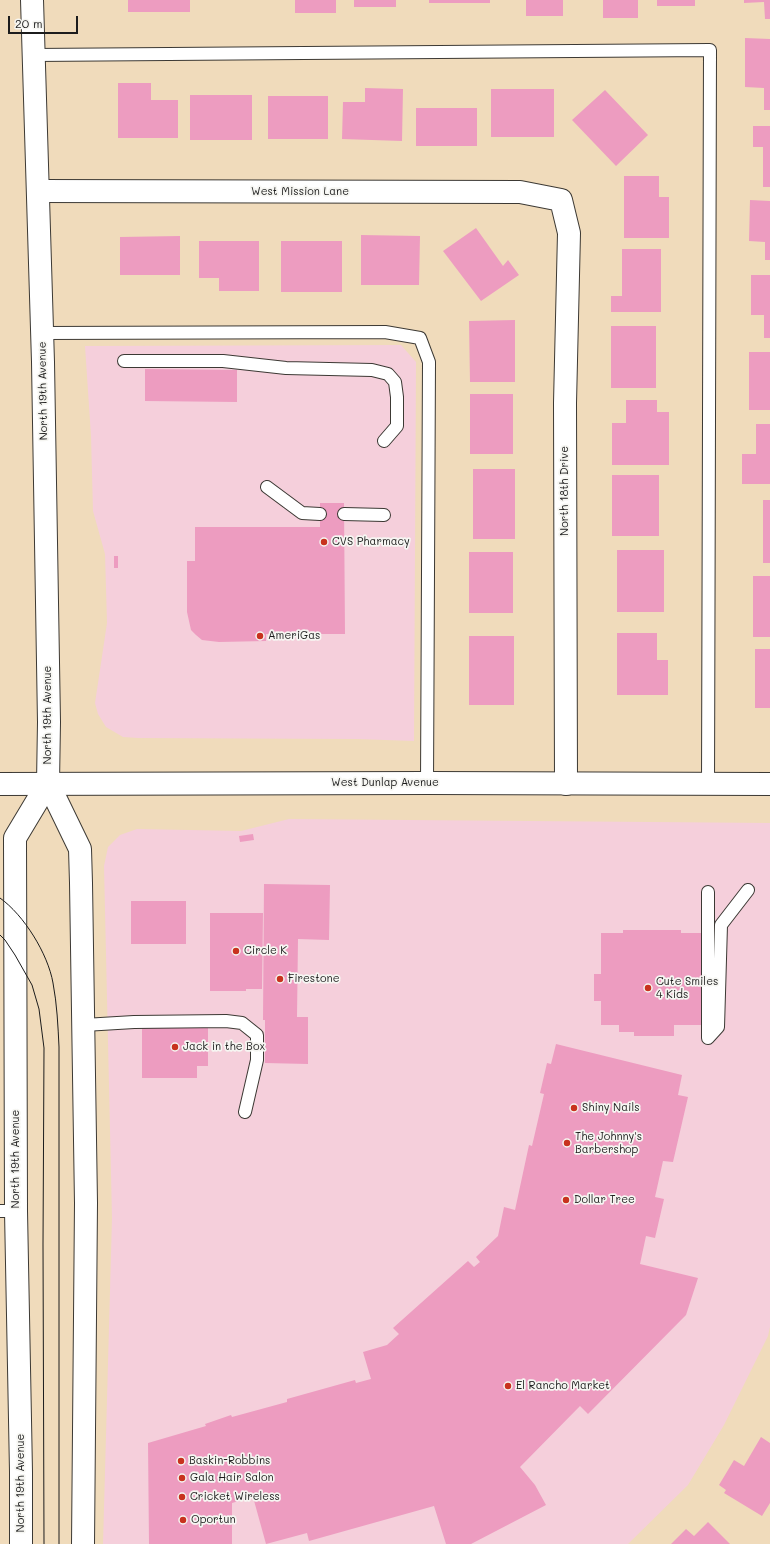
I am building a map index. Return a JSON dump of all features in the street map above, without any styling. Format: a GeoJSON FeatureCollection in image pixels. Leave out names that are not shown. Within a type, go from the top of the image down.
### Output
{"type":"FeatureCollection","features":[{"type":"Feature","properties":{"kind":"main road","name":"North 19th Avenue"},"geometry":{"type":"LineString","coordinates":[[32,0],[42,333],[49,722],[48,783],[80,849],[86,1216],[83,1544]]}},
{"type":"Feature","properties":{"kind":"main road","name":"West Mission Lane"},"geometry":{"type":"LineString","coordinates":[[38,191],[520,192],[561,200]]}},
{"type":"Feature","properties":{"kind":"main road","name":"North 18th Drive"},"geometry":{"type":"LineString","coordinates":[[561,200],[569,233],[565,404],[566,784]]}},
{"type":"Feature","properties":{"kind":"main road","name":"North 19th Avenue"},"geometry":{"type":"LineString","coordinates":[[21,1544],[21,1472],[8,1211],[15,838],[48,783]]}},
{"type":"Feature","properties":{"kind":"main road","name":"West Dunlap Avenue"},"geometry":{"type":"LineString","coordinates":[[0,784],[770,784]]}},
{"type":"Feature","properties":{"kind":"main road"},"geometry":{"type":"LineString","coordinates":[[0,868],[15,890]]}},
{"type":"Feature","properties":{"kind":"lane"},"geometry":{"type":"LineString","coordinates":[[33,55],[710,50],[708,784]]}},
{"type":"Feature","properties":{"kind":"lane"},"geometry":{"type":"LineString","coordinates":[[42,333],[385,332],[420,338],[429,362],[427,783]]}},
{"type":"Feature","properties":{"kind":"lane"},"geometry":{"type":"LineString","coordinates":[[124,361],[224,361],[286,368],[372,370],[388,374],[395,382],[397,397],[397,426],[384,441]]}},
{"type":"Feature","properties":{"kind":"lane"},"geometry":{"type":"LineString","coordinates":[[267,487],[302,513],[320,514]]}},
{"type":"Feature","properties":{"kind":"lane"},"geometry":{"type":"LineString","coordinates":[[344,514],[384,515]]}},
{"type":"Feature","properties":{"kind":"lane"},"geometry":{"type":"LineString","coordinates":[[708,892],[708,1038],[718,1027],[721,925],[748,890]]}},
{"type":"Feature","properties":{"kind":"lane"},"geometry":{"type":"LineString","coordinates":[[84,1025],[134,1022],[226,1021],[242,1023],[257,1035],[257,1060],[245,1112]]}},
{"type":"Feature","properties":{"kind":"shaded area"},"geometry":{"type":"Polygon","coordinates":[[[401,345],[416,362],[414,741],[357,739],[138,738],[123,737],[106,727],[98,714],[95,703],[107,623],[105,554],[93,511],[91,436],[85,346],[401,345]]]}},
{"type":"Feature","properties":{"kind":"shaded area"},"geometry":{"type":"Polygon","coordinates":[[[289,819],[770,823],[770,1327],[768,1336],[724,1425],[688,1485],[628,1544],[103,1544],[112,1218],[104,866],[108,847],[120,835],[137,829],[241,831],[289,819]]]}},
{"type":"Feature","properties":{"kind":"building"},"geometry":{"type":"Polygon","coordinates":[[[128,0],[190,0],[190,12],[128,12],[128,0]]]}},
{"type":"Feature","properties":{"kind":"building"},"geometry":{"type":"Polygon","coordinates":[[[295,0],[336,0],[336,13],[295,13],[295,0]]]}},
{"type":"Feature","properties":{"kind":"building"},"geometry":{"type":"Polygon","coordinates":[[[354,0],[396,0],[396,7],[354,7],[354,0]]]}},
{"type":"Feature","properties":{"kind":"building"},"geometry":{"type":"Polygon","coordinates":[[[429,0],[490,0],[490,3],[429,3],[429,0]]]}},
{"type":"Feature","properties":{"kind":"building"},"geometry":{"type":"Polygon","coordinates":[[[526,0],[563,0],[563,16],[526,16],[526,0]]]}},
{"type":"Feature","properties":{"kind":"building"},"geometry":{"type":"Polygon","coordinates":[[[603,0],[638,0],[638,18],[603,18],[603,0]]]}},
{"type":"Feature","properties":{"kind":"building"},"geometry":{"type":"Polygon","coordinates":[[[657,0],[695,0],[695,6],[657,6],[657,0]]]}},
{"type":"Feature","properties":{"kind":"building"},"geometry":{"type":"Polygon","coordinates":[[[744,0],[770,0],[770,19],[765,19],[764,2],[744,3],[744,0]]]}},
{"type":"Feature","properties":{"kind":"building"},"geometry":{"type":"Polygon","coordinates":[[[745,38],[770,39],[770,110],[764,110],[764,88],[745,87],[745,38]]]}},
{"type":"Feature","properties":{"kind":"building"},"geometry":{"type":"Polygon","coordinates":[[[118,83],[151,83],[151,100],[178,100],[178,138],[118,138],[118,83]]]}},
{"type":"Feature","properties":{"kind":"building"},"geometry":{"type":"Polygon","coordinates":[[[365,88],[403,89],[402,141],[342,139],[343,102],[365,102],[365,88]]]}},
{"type":"Feature","properties":{"kind":"building"},"geometry":{"type":"Polygon","coordinates":[[[491,89],[554,89],[554,137],[491,137],[491,89]]]}},
{"type":"Feature","properties":{"kind":"building"},"geometry":{"type":"Polygon","coordinates":[[[605,90],[648,135],[616,166],[572,120],[605,90]]]}},
{"type":"Feature","properties":{"kind":"building"},"geometry":{"type":"Polygon","coordinates":[[[190,95],[252,95],[252,140],[190,140],[190,95]]]}},
{"type":"Feature","properties":{"kind":"building"},"geometry":{"type":"Polygon","coordinates":[[[268,96],[328,96],[328,139],[268,139],[268,96]]]}},
{"type":"Feature","properties":{"kind":"building"},"geometry":{"type":"Polygon","coordinates":[[[416,108],[477,108],[477,146],[416,146],[416,108]]]}},
{"type":"Feature","properties":{"kind":"building"},"geometry":{"type":"Polygon","coordinates":[[[753,126],[770,126],[770,187],[763,187],[763,147],[753,147],[753,126]]]}},
{"type":"Feature","properties":{"kind":"building"},"geometry":{"type":"Polygon","coordinates":[[[624,176],[659,176],[659,197],[669,197],[669,238],[624,238],[624,176]]]}},
{"type":"Feature","properties":{"kind":"building"},"geometry":{"type":"Polygon","coordinates":[[[750,200],[770,201],[770,260],[765,260],[765,242],[749,241],[750,200]]]}},
{"type":"Feature","properties":{"kind":"building"},"geometry":{"type":"Polygon","coordinates":[[[476,228],[503,266],[508,260],[519,275],[481,301],[443,251],[476,228]]]}},
{"type":"Feature","properties":{"kind":"building"},"geometry":{"type":"Polygon","coordinates":[[[361,235],[420,236],[419,285],[361,285],[361,235]]]}},
{"type":"Feature","properties":{"kind":"building"},"geometry":{"type":"Polygon","coordinates":[[[180,236],[180,275],[120,275],[120,237],[180,236]]]}},
{"type":"Feature","properties":{"kind":"building"},"geometry":{"type":"Polygon","coordinates":[[[199,241],[259,241],[259,291],[219,291],[219,278],[199,278],[199,241]]]}},
{"type":"Feature","properties":{"kind":"building"},"geometry":{"type":"Polygon","coordinates":[[[281,241],[342,241],[342,292],[281,292],[281,241]]]}},
{"type":"Feature","properties":{"kind":"building"},"geometry":{"type":"Polygon","coordinates":[[[622,249],[661,249],[661,312],[611,312],[611,296],[622,296],[622,249]]]}},
{"type":"Feature","properties":{"kind":"building"},"geometry":{"type":"Polygon","coordinates":[[[751,275],[770,275],[770,338],[764,338],[764,315],[751,315],[751,275]]]}},
{"type":"Feature","properties":{"kind":"building"},"geometry":{"type":"Polygon","coordinates":[[[515,320],[515,382],[470,382],[469,321],[515,320]]]}},
{"type":"Feature","properties":{"kind":"building"},"geometry":{"type":"Polygon","coordinates":[[[611,326],[656,326],[656,388],[611,388],[611,326]]]}},
{"type":"Feature","properties":{"kind":"building"},"geometry":{"type":"Polygon","coordinates":[[[749,352],[770,352],[770,410],[749,410],[749,352]]]}},
{"type":"Feature","properties":{"kind":"building"},"geometry":{"type":"Polygon","coordinates":[[[145,369],[237,370],[237,402],[145,401],[145,369]]]}},
{"type":"Feature","properties":{"kind":"building"},"geometry":{"type":"Polygon","coordinates":[[[470,394],[513,394],[513,454],[470,454],[470,394]]]}},
{"type":"Feature","properties":{"kind":"building"},"geometry":{"type":"Polygon","coordinates":[[[626,400],[657,400],[657,412],[669,412],[669,465],[612,465],[612,423],[626,423],[626,400]]]}},
{"type":"Feature","properties":{"kind":"building"},"geometry":{"type":"Polygon","coordinates":[[[756,424],[770,424],[770,484],[742,484],[742,454],[756,454],[756,424]]]}},
{"type":"Feature","properties":{"kind":"building"},"geometry":{"type":"Polygon","coordinates":[[[473,469],[515,469],[515,539],[473,539],[473,469]]]}},
{"type":"Feature","properties":{"kind":"building"},"geometry":{"type":"Polygon","coordinates":[[[612,475],[659,475],[659,536],[612,536],[612,475]]]}},
{"type":"Feature","properties":{"kind":"building"},"geometry":{"type":"Polygon","coordinates":[[[763,500],[770,500],[770,563],[763,563],[763,500]]]}},
{"type":"Feature","properties":{"kind":"building","name":"CVS Pharmacy"},"geometry":{"type":"Polygon","coordinates":[[[320,503],[344,503],[345,634],[266,634],[266,641],[219,642],[202,640],[196,635],[191,630],[187,612],[187,561],[195,561],[195,527],[320,527],[320,503]]]}},
{"type":"Feature","properties":{"kind":"building"},"geometry":{"type":"Polygon","coordinates":[[[617,550],[664,550],[664,612],[617,612],[617,550]]]}},
{"type":"Feature","properties":{"kind":"building"},"geometry":{"type":"Polygon","coordinates":[[[469,552],[513,552],[513,613],[469,613],[469,552]]]}},
{"type":"Feature","properties":{"kind":"building"},"geometry":{"type":"Polygon","coordinates":[[[114,556],[118,556],[118,568],[114,568],[114,556]]]}},
{"type":"Feature","properties":{"kind":"building"},"geometry":{"type":"Polygon","coordinates":[[[753,576],[770,576],[770,637],[753,637],[753,576]]]}},
{"type":"Feature","properties":{"kind":"building"},"geometry":{"type":"Polygon","coordinates":[[[617,633],[657,633],[657,660],[668,660],[668,695],[617,695],[617,633]]]}},
{"type":"Feature","properties":{"kind":"building"},"geometry":{"type":"Polygon","coordinates":[[[469,636],[514,636],[514,705],[469,705],[469,636]]]}},
{"type":"Feature","properties":{"kind":"building"},"geometry":{"type":"Polygon","coordinates":[[[755,649],[770,649],[770,708],[755,708],[755,649]]]}},
{"type":"Feature","properties":{"kind":"building"},"geometry":{"type":"Polygon","coordinates":[[[253,834],[254,840],[240,842],[239,836],[253,834]]]}},
{"type":"Feature","properties":{"kind":"building","name":"Firestone"},"geometry":{"type":"Polygon","coordinates":[[[264,884],[330,885],[329,940],[298,939],[297,1017],[308,1017],[308,1064],[265,1063],[265,1020],[263,1020],[264,884]]]}},
{"type":"Feature","properties":{"kind":"building"},"geometry":{"type":"Polygon","coordinates":[[[131,901],[186,901],[186,944],[131,944],[131,901]]]}},
{"type":"Feature","properties":{"kind":"building","name":"Circle K"},"geometry":{"type":"Polygon","coordinates":[[[210,913],[263,913],[262,989],[246,989],[246,991],[210,991],[210,913]]]}},
{"type":"Feature","properties":{"kind":"building","name":"Cute Smiles 4 Kids"},"geometry":{"type":"Polygon","coordinates":[[[623,930],[681,930],[681,933],[702,933],[702,1025],[674,1025],[674,1036],[634,1036],[634,1032],[619,1032],[619,1025],[601,1025],[601,1001],[594,1001],[594,974],[601,974],[601,933],[623,933],[623,930]]]}},
{"type":"Feature","properties":{"kind":"building","name":"Jack in the Box"},"geometry":{"type":"Polygon","coordinates":[[[142,1027],[208,1027],[208,1066],[197,1066],[197,1078],[142,1078],[142,1027]]]}},
{"type":"Feature","properties":{"kind":"building"},"geometry":{"type":"Polygon","coordinates":[[[556,1044],[682,1075],[678,1095],[688,1097],[673,1162],[663,1161],[655,1197],[664,1199],[655,1238],[646,1236],[640,1264],[698,1278],[686,1315],[588,1414],[580,1406],[520,1467],[535,1485],[546,1505],[471,1544],[446,1544],[434,1506],[309,1541],[307,1533],[266,1544],[253,1497],[232,1503],[232,1544],[149,1544],[148,1443],[206,1426],[205,1424],[231,1415],[232,1417],[287,1402],[287,1399],[355,1380],[356,1383],[371,1379],[363,1352],[387,1345],[399,1334],[393,1328],[468,1261],[474,1267],[480,1262],[476,1257],[498,1236],[504,1207],[515,1210],[529,1145],[532,1146],[544,1094],[540,1093],[547,1063],[551,1064],[556,1044]]]}},
{"type":"Feature","properties":{"kind":"building"},"geometry":{"type":"Polygon","coordinates":[[[761,1437],[770,1443],[770,1503],[762,1516],[724,1493],[726,1490],[719,1485],[734,1460],[744,1466],[761,1437]]]}},
{"type":"Feature","properties":{"kind":"building"},"geometry":{"type":"Polygon","coordinates":[[[708,1522],[730,1544],[671,1544],[686,1529],[694,1536],[708,1522]]]}},
{"type":"Feature","properties":{"kind":"tram line"},"geometry":{"type":"LineString","coordinates":[[0,898],[18,914],[34,936],[46,960],[50,972],[56,1007],[59,1047],[59,1544]]}},
{"type":"Feature","properties":{"kind":"tram line"},"geometry":{"type":"LineString","coordinates":[[0,935],[15,955],[32,985],[39,1009],[44,1048],[44,1544]]}},
{"type":"Feature","properties":{"kind":"place","name":"CVS Pharmacy"},"geometry":{"type":"Point","coordinates":[324,542]}},
{"type":"Feature","properties":{"kind":"place","name":"AmeriGas"},"geometry":{"type":"Point","coordinates":[260,636]}},
{"type":"Feature","properties":{"kind":"place","name":"Circle K"},"geometry":{"type":"Point","coordinates":[236,951]}},
{"type":"Feature","properties":{"kind":"place","name":"Firestone"},"geometry":{"type":"Point","coordinates":[280,979]}},
{"type":"Feature","properties":{"kind":"place","name":"Cute Smiles 4 Kids"},"geometry":{"type":"Point","coordinates":[648,988]}},
{"type":"Feature","properties":{"kind":"place","name":"Jack in the Box"},"geometry":{"type":"Point","coordinates":[175,1047]}},
{"type":"Feature","properties":{"kind":"place","name":"Shiny Nails"},"geometry":{"type":"Point","coordinates":[574,1108]}},
{"type":"Feature","properties":{"kind":"place","name":"The Johnny's Barbershop"},"geometry":{"type":"Point","coordinates":[567,1143]}},
{"type":"Feature","properties":{"kind":"place","name":"Dollar Tree"},"geometry":{"type":"Point","coordinates":[566,1200]}},
{"type":"Feature","properties":{"kind":"place","name":"El Rancho Market"},"geometry":{"type":"Point","coordinates":[508,1386]}},
{"type":"Feature","properties":{"kind":"place","name":"Baskin-Robbins"},"geometry":{"type":"Point","coordinates":[181,1461]}},
{"type":"Feature","properties":{"kind":"place","name":"Gala Hair Salon"},"geometry":{"type":"Point","coordinates":[182,1478]}},
{"type":"Feature","properties":{"kind":"place","name":"Cricket Wireless"},"geometry":{"type":"Point","coordinates":[182,1497]}},
{"type":"Feature","properties":{"kind":"place","name":"Oportun"},"geometry":{"type":"Point","coordinates":[183,1520]}}]}
